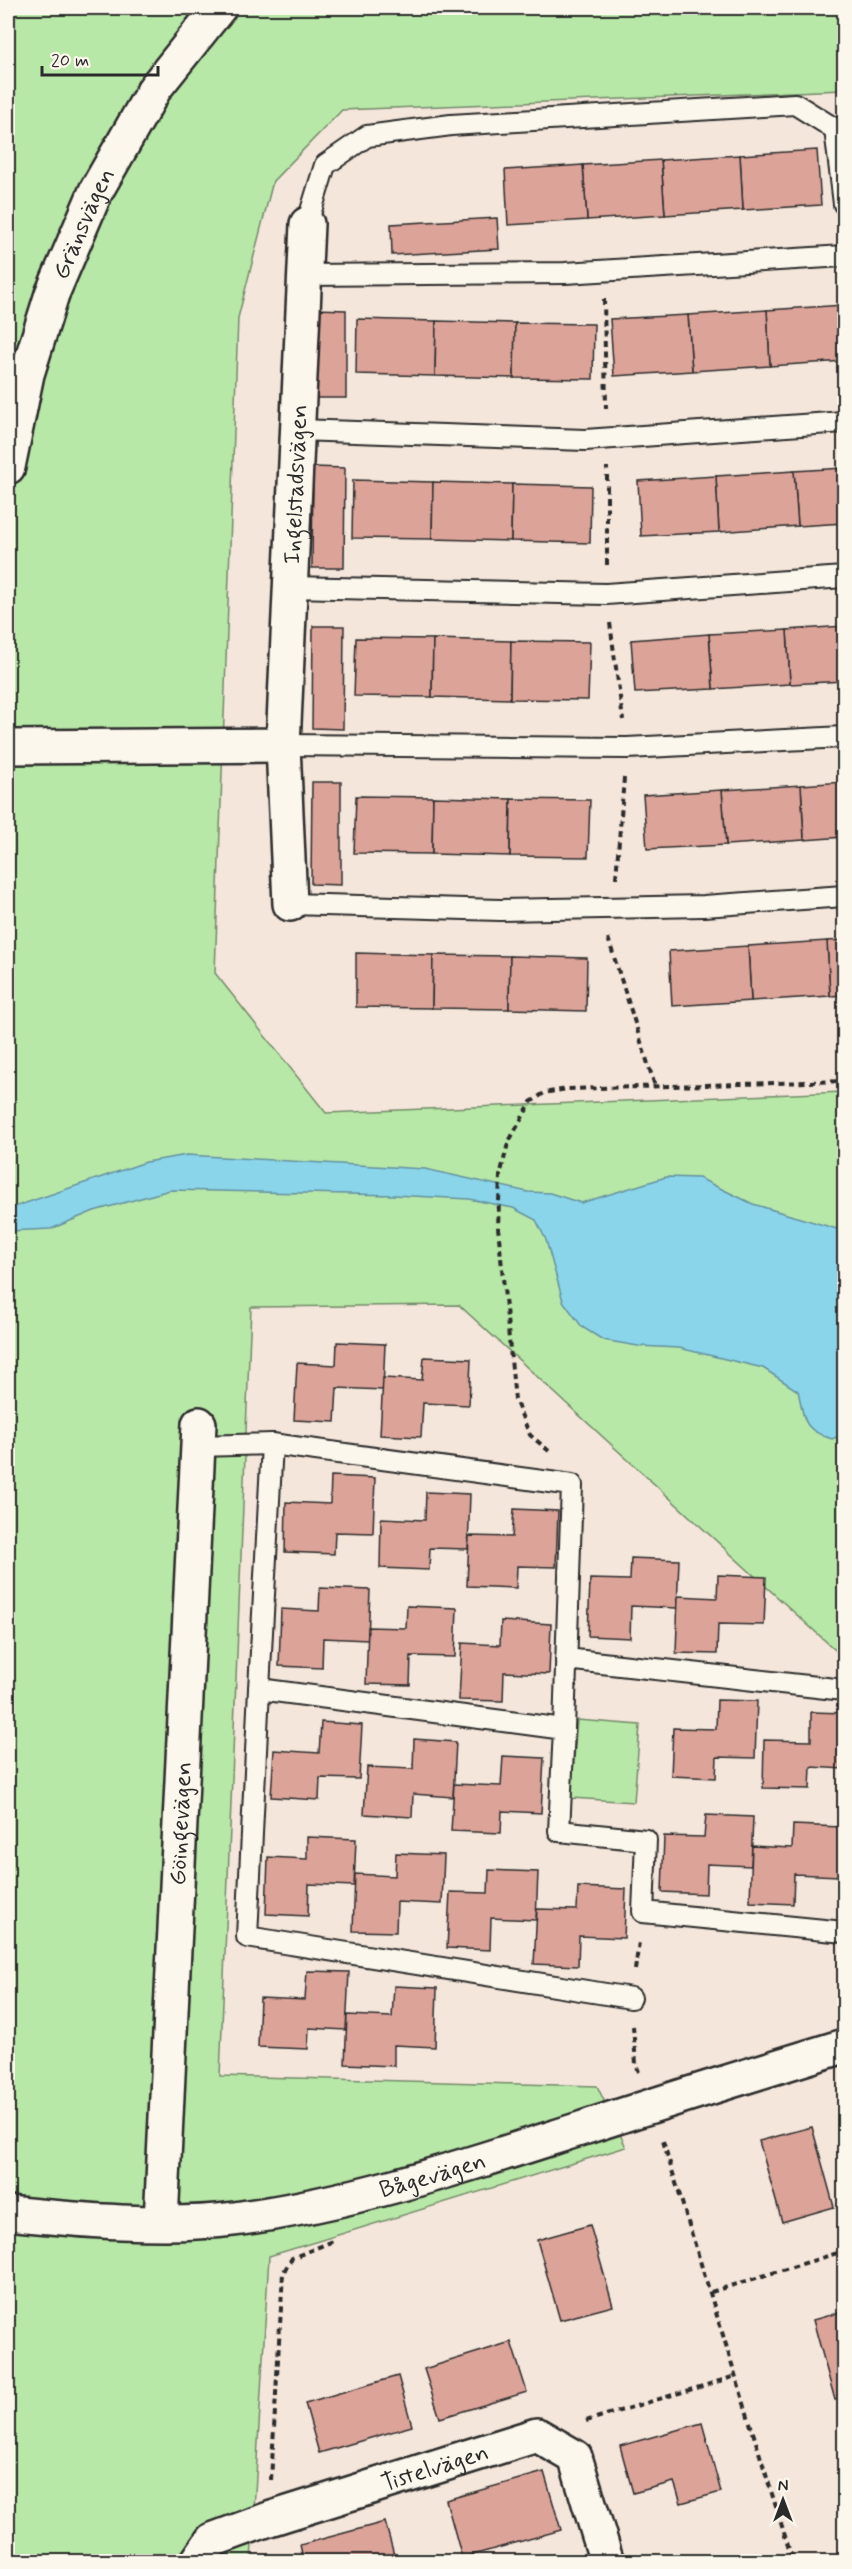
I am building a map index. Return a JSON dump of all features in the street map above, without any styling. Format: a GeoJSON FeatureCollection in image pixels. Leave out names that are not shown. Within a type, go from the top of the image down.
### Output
{"type":"FeatureCollection","features":[{"type":"Feature","properties":{"kind":"street","name":"Gränsvägen"},"geometry":{"type":"LineString","coordinates":[[8,467],[27,374],[52,294],[96,191],[155,88],[219,8]]}},
{"type":"Feature","properties":{"kind":"street","name":"Ingelstadsvägen"},"geometry":{"type":"LineString","coordinates":[[290,904],[284,745],[307,224]]}},
{"type":"Feature","properties":{"kind":"street"},"geometry":{"type":"LineString","coordinates":[[8,747],[284,745]]}},
{"type":"Feature","properties":{"kind":"street","name":"Göingevägen"},"geometry":{"type":"LineString","coordinates":[[161,2222],[198,1435]]}},
{"type":"Feature","properties":{"kind":"street","name":"Bågevägen"},"geometry":{"type":"LineString","coordinates":[[8,2213],[161,2222],[232,2220],[313,2206],[461,2167],[844,2046]]}},
{"type":"Feature","properties":{"kind":"street","name":"Tistelvägen"},"geometry":{"type":"LineString","coordinates":[[197,2562],[212,2540],[269,2519],[537,2435],[575,2457],[607,2562]]}},
{"type":"Feature","properties":{"kind":"lane"},"geometry":{"type":"LineString","coordinates":[[307,224],[325,165],[367,136],[451,125],[795,104],[835,129],[844,204]]}},
{"type":"Feature","properties":{"kind":"lane"},"geometry":{"type":"LineString","coordinates":[[305,275],[565,273],[844,256]]}},
{"type":"Feature","properties":{"kind":"lane"},"geometry":{"type":"LineString","coordinates":[[298,430],[585,440],[844,422]]}},
{"type":"Feature","properties":{"kind":"lane"},"geometry":{"type":"LineString","coordinates":[[290,587],[606,594],[844,577]]}},
{"type":"Feature","properties":{"kind":"lane"},"geometry":{"type":"LineString","coordinates":[[284,745],[627,748],[844,737]]}},
{"type":"Feature","properties":{"kind":"lane"},"geometry":{"type":"LineString","coordinates":[[290,904],[500,910],[704,906],[844,897]]}},
{"type":"Feature","properties":{"kind":"lane"},"geometry":{"type":"LineString","coordinates":[[198,1435],[572,1485],[559,1831],[646,1840],[643,1912],[844,1932]]}},
{"type":"Feature","properties":{"kind":"lane"},"geometry":{"type":"LineString","coordinates":[[272,1444],[247,1937],[631,1998]]}},
{"type":"Feature","properties":{"kind":"lane"},"geometry":{"type":"LineString","coordinates":[[566,1659],[844,1690]]}},
{"type":"Feature","properties":{"kind":"lane"},"geometry":{"type":"LineString","coordinates":[[259,1689],[564,1729]]}},
{"type":"Feature","properties":{"kind":"path"},"geometry":{"type":"LineString","coordinates":[[613,908],[607,933],[656,1086]]}},
{"type":"Feature","properties":{"kind":"path"},"geometry":{"type":"LineString","coordinates":[[572,1485],[566,1468],[530,1435],[515,1400],[498,1227],[500,1176],[508,1143],[531,1102],[544,1093],[567,1089],[844,1081]]}},
{"type":"Feature","properties":{"kind":"path"},"geometry":{"type":"LineString","coordinates":[[643,1912],[631,1998],[636,2064],[652,2105],[711,2292],[793,2562]]}},
{"type":"Feature","properties":{"kind":"path"},"geometry":{"type":"LineString","coordinates":[[269,2519],[283,2273],[292,2258],[344,2237]]}},
{"type":"Feature","properties":{"kind":"path"},"geometry":{"type":"LineString","coordinates":[[711,2292],[844,2251]]}},
{"type":"Feature","properties":{"kind":"path"},"geometry":{"type":"LineString","coordinates":[[553,2444],[583,2422],[736,2376]]}},
{"type":"Feature","properties":{"kind":"green space"},"geometry":{"type":"Polygon","coordinates":[[[8,8],[844,8],[844,90],[342,110],[273,181],[238,318],[215,973],[326,1113],[844,1092],[844,1658],[459,1305],[251,1307],[220,2076],[597,2086],[626,2147],[269,2256],[251,2561],[8,2562],[8,8]]]}},
{"type":"Feature","properties":{"kind":"green space"},"geometry":{"type":"Polygon","coordinates":[[[577,1720],[640,1725],[634,1802],[571,1798],[577,1720]]]}},
{"type":"Feature","properties":{"kind":"water"},"geometry":{"type":"Polygon","coordinates":[[[187,1155],[425,1169],[528,1192],[550,1193],[581,1203],[666,1177],[699,1178],[753,1204],[844,1231],[844,1434],[832,1439],[809,1427],[798,1391],[763,1368],[679,1348],[638,1346],[603,1340],[582,1327],[563,1301],[546,1240],[536,1220],[513,1208],[469,1199],[393,1195],[170,1190],[94,1211],[51,1229],[8,1231],[8,1209],[146,1162],[187,1155]]]}},
{"type":"Feature","properties":{"kind":"building"},"geometry":{"type":"Polygon","coordinates":[[[817,150],[821,205],[743,210],[740,155],[817,150]]]}},
{"type":"Feature","properties":{"kind":"building"},"geometry":{"type":"Polygon","coordinates":[[[740,155],[743,210],[665,215],[661,160],[740,155]]]}},
{"type":"Feature","properties":{"kind":"building"},"geometry":{"type":"Polygon","coordinates":[[[661,160],[665,215],[587,220],[583,165],[661,160]]]}},
{"type":"Feature","properties":{"kind":"building"},"geometry":{"type":"Polygon","coordinates":[[[583,165],[587,220],[508,225],[505,170],[583,165]]]}},
{"type":"Feature","properties":{"kind":"building"},"geometry":{"type":"Polygon","coordinates":[[[497,218],[499,249],[392,255],[391,224],[497,218]]]}},
{"type":"Feature","properties":{"kind":"building"},"geometry":{"type":"Polygon","coordinates":[[[844,305],[844,361],[770,366],[767,310],[844,305]]]}},
{"type":"Feature","properties":{"kind":"building"},"geometry":{"type":"Polygon","coordinates":[[[315,309],[346,310],[346,398],[315,398],[315,309]]]}},
{"type":"Feature","properties":{"kind":"building"},"geometry":{"type":"Polygon","coordinates":[[[767,310],[770,366],[692,371],[688,315],[767,310]]]}},
{"type":"Feature","properties":{"kind":"building"},"geometry":{"type":"Polygon","coordinates":[[[688,315],[692,371],[614,376],[610,319],[688,315]]]}},
{"type":"Feature","properties":{"kind":"building"},"geometry":{"type":"Polygon","coordinates":[[[357,319],[436,321],[435,376],[356,374],[357,319]]]}},
{"type":"Feature","properties":{"kind":"building"},"geometry":{"type":"Polygon","coordinates":[[[436,321],[515,323],[514,378],[435,376],[436,321]]]}},
{"type":"Feature","properties":{"kind":"building"},"geometry":{"type":"Polygon","coordinates":[[[515,323],[594,324],[593,379],[514,378],[515,323]]]}},
{"type":"Feature","properties":{"kind":"building"},"geometry":{"type":"Polygon","coordinates":[[[313,467],[345,468],[344,568],[312,568],[313,467]]]}},
{"type":"Feature","properties":{"kind":"building"},"geometry":{"type":"Polygon","coordinates":[[[844,468],[844,523],[798,526],[794,471],[844,468]]]}},
{"type":"Feature","properties":{"kind":"building"},"geometry":{"type":"Polygon","coordinates":[[[794,471],[798,526],[719,532],[716,476],[794,471]]]}},
{"type":"Feature","properties":{"kind":"building"},"geometry":{"type":"Polygon","coordinates":[[[716,476],[719,532],[641,536],[638,481],[716,476]]]}},
{"type":"Feature","properties":{"kind":"building"},"geometry":{"type":"Polygon","coordinates":[[[353,480],[433,482],[432,539],[352,538],[353,480]]]}},
{"type":"Feature","properties":{"kind":"building"},"geometry":{"type":"Polygon","coordinates":[[[433,482],[512,484],[511,541],[432,539],[433,482]]]}},
{"type":"Feature","properties":{"kind":"building"},"geometry":{"type":"Polygon","coordinates":[[[512,484],[591,486],[590,543],[511,541],[512,484]]]}},
{"type":"Feature","properties":{"kind":"building"},"geometry":{"type":"Polygon","coordinates":[[[313,626],[344,626],[343,729],[312,728],[313,626]]]}},
{"type":"Feature","properties":{"kind":"building"},"geometry":{"type":"Polygon","coordinates":[[[844,626],[844,681],[790,684],[787,630],[844,626]]]}},
{"type":"Feature","properties":{"kind":"building"},"geometry":{"type":"Polygon","coordinates":[[[787,630],[790,684],[713,689],[709,634],[787,630]]]}},
{"type":"Feature","properties":{"kind":"building"},"geometry":{"type":"Polygon","coordinates":[[[709,634],[713,689],[635,693],[631,640],[709,634]]]}},
{"type":"Feature","properties":{"kind":"building"},"geometry":{"type":"Polygon","coordinates":[[[356,638],[433,639],[432,697],[354,696],[356,638]]]}},
{"type":"Feature","properties":{"kind":"building"},"geometry":{"type":"Polygon","coordinates":[[[433,639],[511,641],[510,699],[432,697],[433,639]]]}},
{"type":"Feature","properties":{"kind":"building"},"geometry":{"type":"Polygon","coordinates":[[[511,641],[590,642],[588,700],[510,699],[511,641]]]}},
{"type":"Feature","properties":{"kind":"building"},"geometry":{"type":"Polygon","coordinates":[[[312,782],[341,782],[341,885],[311,884],[312,782]]]}},
{"type":"Feature","properties":{"kind":"building"},"geometry":{"type":"Polygon","coordinates":[[[844,782],[844,837],[804,840],[801,785],[844,782]]]}},
{"type":"Feature","properties":{"kind":"building"},"geometry":{"type":"Polygon","coordinates":[[[801,785],[804,840],[726,845],[722,790],[801,785]]]}},
{"type":"Feature","properties":{"kind":"building"},"geometry":{"type":"Polygon","coordinates":[[[722,790],[726,845],[647,849],[643,795],[722,790]]]}},
{"type":"Feature","properties":{"kind":"building"},"geometry":{"type":"Polygon","coordinates":[[[356,796],[433,797],[432,854],[354,853],[356,796]]]}},
{"type":"Feature","properties":{"kind":"building"},"geometry":{"type":"Polygon","coordinates":[[[433,797],[511,799],[510,856],[432,854],[433,797]]]}},
{"type":"Feature","properties":{"kind":"building"},"geometry":{"type":"Polygon","coordinates":[[[511,799],[590,800],[588,857],[510,856],[511,799]]]}},
{"type":"Feature","properties":{"kind":"building"},"geometry":{"type":"Polygon","coordinates":[[[844,940],[844,995],[830,996],[827,941],[844,940]]]}},
{"type":"Feature","properties":{"kind":"building"},"geometry":{"type":"Polygon","coordinates":[[[827,941],[830,996],[751,1001],[748,946],[827,941]]]}},
{"type":"Feature","properties":{"kind":"building"},"geometry":{"type":"Polygon","coordinates":[[[748,946],[751,1001],[672,1006],[669,951],[748,946]]]}},
{"type":"Feature","properties":{"kind":"building"},"geometry":{"type":"Polygon","coordinates":[[[356,953],[433,955],[432,1008],[356,1007],[356,953]]]}},
{"type":"Feature","properties":{"kind":"building"},"geometry":{"type":"Polygon","coordinates":[[[433,955],[510,956],[509,1009],[432,1008],[433,955]]]}},
{"type":"Feature","properties":{"kind":"building"},"geometry":{"type":"Polygon","coordinates":[[[510,956],[587,958],[586,1011],[509,1009],[510,956]]]}},
{"type":"Feature","properties":{"kind":"building"},"geometry":{"type":"Polygon","coordinates":[[[337,1342],[385,1344],[383,1390],[337,1388],[335,1422],[294,1420],[297,1363],[336,1365],[337,1342]]]}},
{"type":"Feature","properties":{"kind":"building"},"geometry":{"type":"Polygon","coordinates":[[[424,1357],[471,1359],[469,1405],[423,1403],[421,1437],[380,1435],[383,1378],[422,1380],[424,1357]]]}},
{"type":"Feature","properties":{"kind":"building"},"geometry":{"type":"Polygon","coordinates":[[[331,1476],[375,1478],[373,1533],[335,1532],[334,1554],[285,1552],[286,1502],[330,1504],[331,1476]]]}},
{"type":"Feature","properties":{"kind":"building"},"geometry":{"type":"Polygon","coordinates":[[[426,1492],[470,1494],[468,1549],[430,1548],[429,1570],[380,1568],[381,1518],[425,1520],[426,1492]]]}},
{"type":"Feature","properties":{"kind":"building"},"geometry":{"type":"Polygon","coordinates":[[[514,1509],[558,1511],[556,1567],[517,1566],[516,1588],[467,1586],[469,1536],[512,1537],[514,1509]]]}},
{"type":"Feature","properties":{"kind":"building"},"geometry":{"type":"Polygon","coordinates":[[[631,1558],[679,1560],[677,1608],[631,1606],[630,1638],[588,1636],[590,1579],[630,1580],[631,1558]]]}},
{"type":"Feature","properties":{"kind":"building"},"geometry":{"type":"Polygon","coordinates":[[[718,1575],[766,1577],[764,1625],[718,1624],[717,1654],[676,1653],[678,1596],[717,1598],[718,1575]]]}},
{"type":"Feature","properties":{"kind":"building"},"geometry":{"type":"Polygon","coordinates":[[[320,1588],[370,1590],[368,1640],[323,1638],[322,1668],[279,1666],[281,1609],[319,1611],[320,1588]]]}},
{"type":"Feature","properties":{"kind":"building"},"geometry":{"type":"Polygon","coordinates":[[[407,1606],[457,1608],[455,1657],[411,1656],[410,1685],[366,1684],[368,1627],[406,1628],[407,1606]]]}},
{"type":"Feature","properties":{"kind":"building"},"geometry":{"type":"Polygon","coordinates":[[[501,1621],[551,1624],[549,1674],[504,1672],[503,1701],[459,1700],[462,1643],[500,1645],[501,1621]]]}},
{"type":"Feature","properties":{"kind":"building"},"geometry":{"type":"Polygon","coordinates":[[[717,1700],[757,1701],[755,1758],[717,1757],[716,1778],[671,1776],[673,1728],[716,1729],[717,1700]]]}},
{"type":"Feature","properties":{"kind":"building"},"geometry":{"type":"Polygon","coordinates":[[[811,1712],[844,1713],[844,1769],[811,1767],[810,1789],[763,1788],[764,1740],[811,1741],[811,1712]]]}},
{"type":"Feature","properties":{"kind":"building"},"geometry":{"type":"Polygon","coordinates":[[[321,1722],[362,1725],[359,1779],[320,1778],[319,1800],[271,1797],[274,1750],[319,1753],[321,1722]]]}},
{"type":"Feature","properties":{"kind":"building"},"geometry":{"type":"Polygon","coordinates":[[[414,1739],[456,1742],[453,1797],[413,1794],[412,1817],[364,1814],[367,1767],[413,1769],[414,1739]]]}},
{"type":"Feature","properties":{"kind":"building"},"geometry":{"type":"Polygon","coordinates":[[[503,1756],[544,1758],[541,1813],[502,1811],[501,1833],[451,1831],[454,1784],[501,1786],[503,1756]]]}},
{"type":"Feature","properties":{"kind":"building"},"geometry":{"type":"Polygon","coordinates":[[[706,1815],[753,1817],[751,1866],[707,1864],[706,1894],[662,1892],[664,1836],[704,1837],[706,1815]]]}},
{"type":"Feature","properties":{"kind":"building"},"geometry":{"type":"Polygon","coordinates":[[[793,1825],[841,1827],[839,1876],[794,1874],[793,1904],[750,1902],[752,1846],[792,1848],[793,1825]]]}},
{"type":"Feature","properties":{"kind":"building"},"geometry":{"type":"Polygon","coordinates":[[[307,1837],[356,1839],[354,1886],[309,1884],[308,1916],[266,1914],[268,1857],[307,1859],[307,1837]]]}},
{"type":"Feature","properties":{"kind":"building"},"geometry":{"type":"Polygon","coordinates":[[[396,1853],[444,1855],[442,1904],[397,1902],[396,1932],[353,1931],[355,1874],[395,1876],[396,1853]]]}},
{"type":"Feature","properties":{"kind":"building"},"geometry":{"type":"Polygon","coordinates":[[[489,1870],[538,1872],[536,1920],[491,1918],[490,1950],[447,1948],[450,1892],[488,1893],[489,1870]]]}},
{"type":"Feature","properties":{"kind":"building"},"geometry":{"type":"Polygon","coordinates":[[[578,1887],[626,1889],[624,1938],[579,1936],[578,1966],[534,1964],[537,1909],[577,1910],[578,1887]]]}},
{"type":"Feature","properties":{"kind":"building"},"geometry":{"type":"Polygon","coordinates":[[[307,1971],[349,1972],[346,2030],[309,2028],[308,2049],[258,2047],[260,1998],[305,2000],[307,1971]]]}},
{"type":"Feature","properties":{"kind":"building"},"geometry":{"type":"Polygon","coordinates":[[[394,1986],[437,1988],[435,2047],[394,2045],[394,2066],[345,2064],[347,2015],[392,2017],[394,1986]]]}},
{"type":"Feature","properties":{"kind":"building"},"geometry":{"type":"Polygon","coordinates":[[[812,2127],[834,2207],[782,2222],[759,2141],[812,2127]]]}},
{"type":"Feature","properties":{"kind":"building"},"geometry":{"type":"Polygon","coordinates":[[[590,2225],[613,2306],[560,2320],[537,2240],[590,2225]]]}},
{"type":"Feature","properties":{"kind":"building"},"geometry":{"type":"Polygon","coordinates":[[[844,2311],[844,2397],[835,2400],[813,2320],[844,2311]]]}},
{"type":"Feature","properties":{"kind":"building"},"geometry":{"type":"Polygon","coordinates":[[[511,2342],[527,2392],[440,2418],[424,2369],[511,2342]]]}},
{"type":"Feature","properties":{"kind":"building"},"geometry":{"type":"Polygon","coordinates":[[[398,2376],[412,2426],[319,2453],[305,2403],[398,2376]]]}},
{"type":"Feature","properties":{"kind":"building"},"geometry":{"type":"Polygon","coordinates":[[[702,2423],[721,2492],[681,2503],[674,2482],[633,2493],[620,2446],[702,2423]]]}},
{"type":"Feature","properties":{"kind":"building"},"geometry":{"type":"Polygon","coordinates":[[[544,2472],[561,2530],[462,2558],[446,2500],[544,2472]]]}},
{"type":"Feature","properties":{"kind":"building"},"geometry":{"type":"Polygon","coordinates":[[[385,2522],[396,2562],[304,2562],[300,2545],[385,2522]]]}}]}
